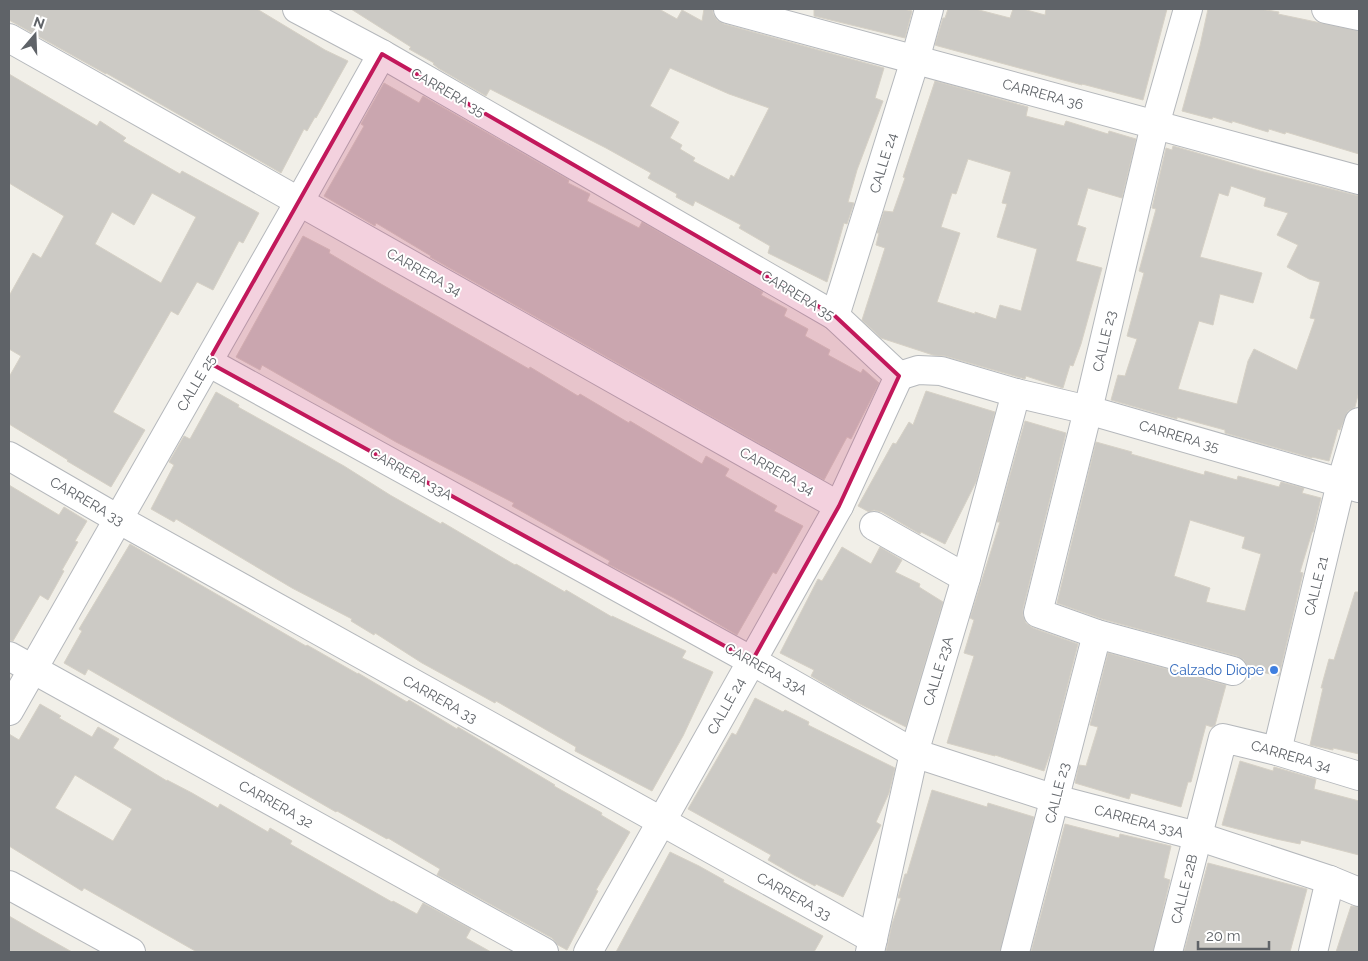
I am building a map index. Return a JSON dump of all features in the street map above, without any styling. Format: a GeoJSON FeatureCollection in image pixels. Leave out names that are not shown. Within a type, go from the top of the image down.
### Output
{"type":"FeatureCollection","features":[{"type":"Feature","properties":{"kind":"street","name":"CARRERA 35"},"geometry":{"type":"LineString","coordinates":[[298,9],[382,54],[835,316],[900,376],[918,370],[941,371],[1016,393],[1088,410],[1350,485]]}},
{"type":"Feature","properties":{"kind":"street","name":"CARRERA 36"},"geometry":{"type":"LineString","coordinates":[[728,9],[1359,180]]}},
{"type":"Feature","properties":{"kind":"street","name":"CALLE 24"},"geometry":{"type":"LineString","coordinates":[[835,316],[915,60],[929,9]]}},
{"type":"Feature","properties":{"kind":"street","name":"CALLE 23"},"geometry":{"type":"LineString","coordinates":[[1188,9],[1155,125],[1038,613],[1097,634],[1233,671]]}},
{"type":"Feature","properties":{"kind":"street"},"geometry":{"type":"LineString","coordinates":[[1326,9],[1359,16]]}},
{"type":"Feature","properties":{"kind":"street","name":"CARRERA 34"},"geometry":{"type":"LineString","coordinates":[[9,38],[839,506]]}},
{"type":"Feature","properties":{"kind":"street","name":"CALLE 25"},"geometry":{"type":"LineString","coordinates":[[9,711],[382,54]]}},
{"type":"Feature","properties":{"kind":"street","name":"CARRERA 33A"},"geometry":{"type":"LineString","coordinates":[[208,362],[752,660],[914,753],[1055,799],[1197,836],[1330,880],[1359,892]]}},
{"type":"Feature","properties":{"kind":"street","name":"CALLE 24"},"geometry":{"type":"LineString","coordinates":[[588,952],[839,506],[900,376]]}},
{"type":"Feature","properties":{"kind":"street","name":"CALLE 23A"},"geometry":{"type":"LineString","coordinates":[[872,946],[914,753],[966,578],[1016,393]]}},
{"type":"Feature","properties":{"kind":"street","name":"CALLE 21"},"geometry":{"type":"LineString","coordinates":[[1277,751],[1350,485],[1359,422]]}},
{"type":"Feature","properties":{"kind":"street","name":"CARRERA 33"},"geometry":{"type":"LineString","coordinates":[[9,456],[118,519],[661,822],[872,946]]}},
{"type":"Feature","properties":{"kind":"street"},"geometry":{"type":"LineString","coordinates":[[874,526],[966,578]]}},
{"type":"Feature","properties":{"kind":"street","name":"CALLE 23"},"geometry":{"type":"LineString","coordinates":[[1015,952],[1097,634]]}},
{"type":"Feature","properties":{"kind":"street","name":"CARRERA 32"},"geometry":{"type":"LineString","coordinates":[[9,656],[544,952]]}},
{"type":"Feature","properties":{"kind":"street","name":"CARRERA 34"},"geometry":{"type":"LineString","coordinates":[[1223,738],[1277,751],[1359,776]]}},
{"type":"Feature","properties":{"kind":"street","name":"CALLE 22B"},"geometry":{"type":"LineString","coordinates":[[1168,952],[1223,738]]}},
{"type":"Feature","properties":{"kind":"street"},"geometry":{"type":"LineString","coordinates":[[1313,952],[1330,880]]}},
{"type":"Feature","properties":{"kind":"street"},"geometry":{"type":"LineString","coordinates":[[9,885],[131,952]]}},
{"type":"Feature","properties":{"kind":"highlighted area"},"geometry":{"type":"Polygon","coordinates":[[[382,54],[835,316],[899,376],[839,506],[752,661],[208,362],[382,54]]]}},
{"type":"Feature","properties":{"kind":"building"},"geometry":{"type":"Polygon","coordinates":[[[9,9],[257,9],[325,50],[348,61],[316,118],[307,131],[304,129],[281,173],[9,20],[9,9]]]}},
{"type":"Feature","properties":{"kind":"building"},"geometry":{"type":"Polygon","coordinates":[[[351,9],[659,9],[677,19],[682,10],[702,21],[704,9],[713,9],[717,20],[724,24],[884,68],[875,98],[883,101],[857,170],[848,202],[854,203],[847,224],[844,223],[827,282],[768,253],[770,246],[739,228],[741,225],[695,201],[693,206],[676,197],[677,194],[648,178],[651,173],[490,89],[486,96],[409,49],[411,47],[351,9]],[[670,68],[650,106],[679,122],[670,138],[682,145],[680,149],[695,158],[693,161],[729,180],[731,175],[734,177],[769,108],[729,94],[670,68]]]}},
{"type":"Feature","properties":{"kind":"building"},"geometry":{"type":"Polygon","coordinates":[[[814,9],[903,9],[912,11],[905,38],[814,16],[814,9]]]}},
{"type":"Feature","properties":{"kind":"building"},"geometry":{"type":"Polygon","coordinates":[[[948,9],[975,9],[1010,18],[1013,9],[1023,9],[1045,15],[1046,9],[1167,9],[1143,100],[935,45],[943,18],[945,18],[948,9]]]}},
{"type":"Feature","properties":{"kind":"building"},"geometry":{"type":"Polygon","coordinates":[[[1208,9],[1260,9],[1359,31],[1359,154],[1286,132],[1285,134],[1269,129],[1268,132],[1232,121],[1232,123],[1182,111],[1208,9]]]}},
{"type":"Feature","properties":{"kind":"building"},"geometry":{"type":"Polygon","coordinates":[[[9,74],[97,126],[100,121],[126,138],[123,141],[180,174],[182,171],[259,213],[243,243],[239,241],[213,290],[197,282],[178,315],[171,311],[113,412],[145,430],[111,487],[9,424],[9,377],[21,356],[9,349],[9,296],[33,253],[41,258],[64,216],[9,183],[9,74]],[[152,193],[134,225],[112,212],[95,244],[161,283],[196,217],[152,193]]]}},
{"type":"Feature","properties":{"kind":"building"},"geometry":{"type":"Polygon","coordinates":[[[935,81],[1028,107],[1026,116],[1064,126],[1066,121],[1108,134],[1109,131],[1136,139],[1122,198],[1088,188],[1077,225],[1086,228],[1076,261],[1102,268],[1081,344],[1073,366],[1070,365],[1063,388],[1026,376],[1025,379],[945,356],[933,355],[881,338],[862,320],[885,248],[876,245],[879,233],[877,233],[884,211],[893,212],[905,178],[903,177],[935,81]],[[968,159],[956,194],[952,193],[941,227],[960,233],[937,302],[996,319],[1000,305],[1021,311],[1037,249],[997,237],[1007,204],[1002,203],[1011,172],[968,159]]]}},
{"type":"Feature","properties":{"kind":"building"},"geometry":{"type":"Polygon","coordinates":[[[384,83],[419,103],[423,96],[569,180],[568,183],[590,194],[587,201],[639,228],[642,222],[763,292],[761,295],[787,309],[784,316],[808,329],[805,336],[830,350],[828,355],[861,373],[863,369],[879,383],[851,439],[847,437],[824,480],[430,257],[376,223],[375,226],[324,196],[364,126],[361,124],[384,83]]]}},
{"type":"Feature","properties":{"kind":"building"},"geometry":{"type":"Polygon","coordinates":[[[1173,146],[1260,171],[1359,196],[1359,391],[1355,407],[1348,411],[1340,430],[1338,429],[1329,461],[1312,458],[1225,433],[1225,430],[1177,417],[1177,419],[1111,400],[1118,375],[1125,376],[1137,339],[1127,336],[1144,273],[1139,271],[1156,209],[1152,208],[1166,148],[1172,150],[1173,146]],[[1231,186],[1228,196],[1219,193],[1200,257],[1262,273],[1253,303],[1220,294],[1213,325],[1199,321],[1178,389],[1237,404],[1248,361],[1254,349],[1297,370],[1315,319],[1310,318],[1320,282],[1309,279],[1287,267],[1298,245],[1277,235],[1288,213],[1264,206],[1266,198],[1231,186]]]}},
{"type":"Feature","properties":{"kind":"building"},"geometry":{"type":"Polygon","coordinates":[[[303,236],[330,250],[329,253],[381,284],[529,369],[530,367],[578,396],[580,394],[629,423],[630,421],[702,464],[706,456],[729,469],[725,476],[777,506],[774,511],[803,526],[776,574],[773,572],[737,635],[674,598],[608,564],[610,561],[512,506],[514,503],[396,442],[262,365],[260,370],[236,357],[303,236]]]}},
{"type":"Feature","properties":{"kind":"building"},"geometry":{"type":"Polygon","coordinates":[[[926,391],[995,412],[976,482],[945,544],[921,532],[920,534],[882,512],[874,510],[869,512],[858,506],[893,443],[896,444],[909,422],[913,425],[926,391]]]}},
{"type":"Feature","properties":{"kind":"building"},"geometry":{"type":"Polygon","coordinates":[[[216,392],[239,405],[238,407],[344,466],[390,495],[441,524],[442,522],[515,565],[565,592],[566,590],[612,617],[686,651],[682,658],[713,672],[683,736],[652,791],[575,751],[576,747],[496,701],[495,703],[422,663],[375,633],[374,635],[351,621],[352,619],[292,588],[176,519],[174,522],[151,509],[174,465],[169,462],[184,436],[190,439],[216,392]]]}},
{"type":"Feature","properties":{"kind":"building"},"geometry":{"type":"Polygon","coordinates":[[[1025,421],[1066,433],[1023,609],[1023,616],[1026,623],[1033,628],[1078,644],[1051,751],[1044,771],[995,755],[947,743],[974,656],[964,653],[974,620],[970,618],[1000,522],[997,522],[1025,421]]]}},
{"type":"Feature","properties":{"kind":"building"},"geometry":{"type":"Polygon","coordinates":[[[1096,442],[1204,475],[1205,471],[1237,480],[1238,476],[1279,487],[1281,482],[1304,488],[1302,493],[1321,498],[1313,532],[1300,572],[1303,573],[1279,676],[1248,669],[1244,660],[1237,656],[1102,619],[1057,603],[1096,442]],[[1190,520],[1174,576],[1210,588],[1206,602],[1245,611],[1261,554],[1242,548],[1245,537],[1190,520]]]}},
{"type":"Feature","properties":{"kind":"building"},"geometry":{"type":"Polygon","coordinates":[[[9,485],[59,515],[64,507],[87,521],[75,541],[78,542],[48,600],[40,595],[13,641],[9,640],[9,485]]]}},
{"type":"Feature","properties":{"kind":"building"},"geometry":{"type":"Polygon","coordinates":[[[130,544],[306,646],[358,673],[407,702],[409,700],[457,729],[458,727],[602,813],[601,815],[630,832],[596,890],[598,891],[567,950],[558,945],[552,938],[437,875],[440,869],[388,838],[336,812],[88,669],[85,675],[64,663],[82,631],[79,629],[130,544]]]}},
{"type":"Feature","properties":{"kind":"building"},"geometry":{"type":"Polygon","coordinates":[[[842,547],[871,564],[880,547],[902,560],[895,572],[920,584],[919,587],[943,602],[906,727],[852,700],[811,676],[814,670],[780,653],[818,579],[822,581],[842,547]]]}},
{"type":"Feature","properties":{"kind":"building"},"geometry":{"type":"Polygon","coordinates":[[[1355,592],[1359,592],[1359,754],[1310,745],[1323,688],[1321,688],[1329,659],[1334,660],[1355,592]]]}},
{"type":"Feature","properties":{"kind":"building"},"geometry":{"type":"Polygon","coordinates":[[[1108,653],[1226,685],[1215,725],[1212,727],[1206,725],[1191,782],[1188,782],[1181,807],[1131,793],[1129,799],[1075,783],[1079,765],[1086,766],[1098,727],[1090,725],[1108,653]]]}},
{"type":"Feature","properties":{"kind":"building"},"geometry":{"type":"Polygon","coordinates":[[[755,698],[809,722],[808,725],[895,768],[889,793],[876,822],[881,825],[843,897],[794,875],[768,860],[771,855],[688,809],[732,733],[736,735],[755,698]]]}},
{"type":"Feature","properties":{"kind":"building"},"geometry":{"type":"Polygon","coordinates":[[[40,704],[61,716],[59,718],[92,737],[98,727],[119,739],[113,748],[167,781],[218,808],[220,804],[268,832],[270,828],[292,841],[290,844],[392,902],[417,914],[423,903],[471,929],[466,938],[491,952],[197,952],[84,888],[82,891],[9,846],[9,734],[19,740],[40,704]],[[75,775],[55,808],[113,841],[132,809],[75,775]]]}},
{"type":"Feature","properties":{"kind":"building"},"geometry":{"type":"Polygon","coordinates":[[[1240,761],[1273,771],[1274,767],[1316,779],[1314,789],[1359,801],[1359,855],[1301,840],[1300,844],[1222,825],[1240,761]]]}},
{"type":"Feature","properties":{"kind":"building"},"geometry":{"type":"Polygon","coordinates":[[[932,790],[987,807],[988,803],[1034,817],[1000,952],[886,952],[892,924],[901,898],[898,898],[932,790]]]}},
{"type":"Feature","properties":{"kind":"building"},"geometry":{"type":"Polygon","coordinates":[[[1065,824],[1119,838],[1120,834],[1171,846],[1164,876],[1164,878],[1170,880],[1153,952],[1031,952],[1065,824]]]}},
{"type":"Feature","properties":{"kind":"building"},"geometry":{"type":"Polygon","coordinates":[[[670,852],[699,866],[724,880],[723,882],[823,936],[814,952],[616,952],[670,852]]]}},
{"type":"Feature","properties":{"kind":"building"},"geometry":{"type":"Polygon","coordinates":[[[1208,863],[1307,889],[1290,952],[1184,952],[1208,863]]]}},
{"type":"Feature","properties":{"kind":"building"},"geometry":{"type":"Polygon","coordinates":[[[1351,906],[1359,907],[1359,952],[1336,952],[1351,906]]]}},
{"type":"Feature","properties":{"kind":"building"},"geometry":{"type":"Polygon","coordinates":[[[9,916],[40,934],[72,952],[9,952],[9,916]]]}},
{"type":"Feature","properties":{"kind":"place","name":"Calzado Diope"},"geometry":{"type":"Point","coordinates":[1274,670]}}]}
